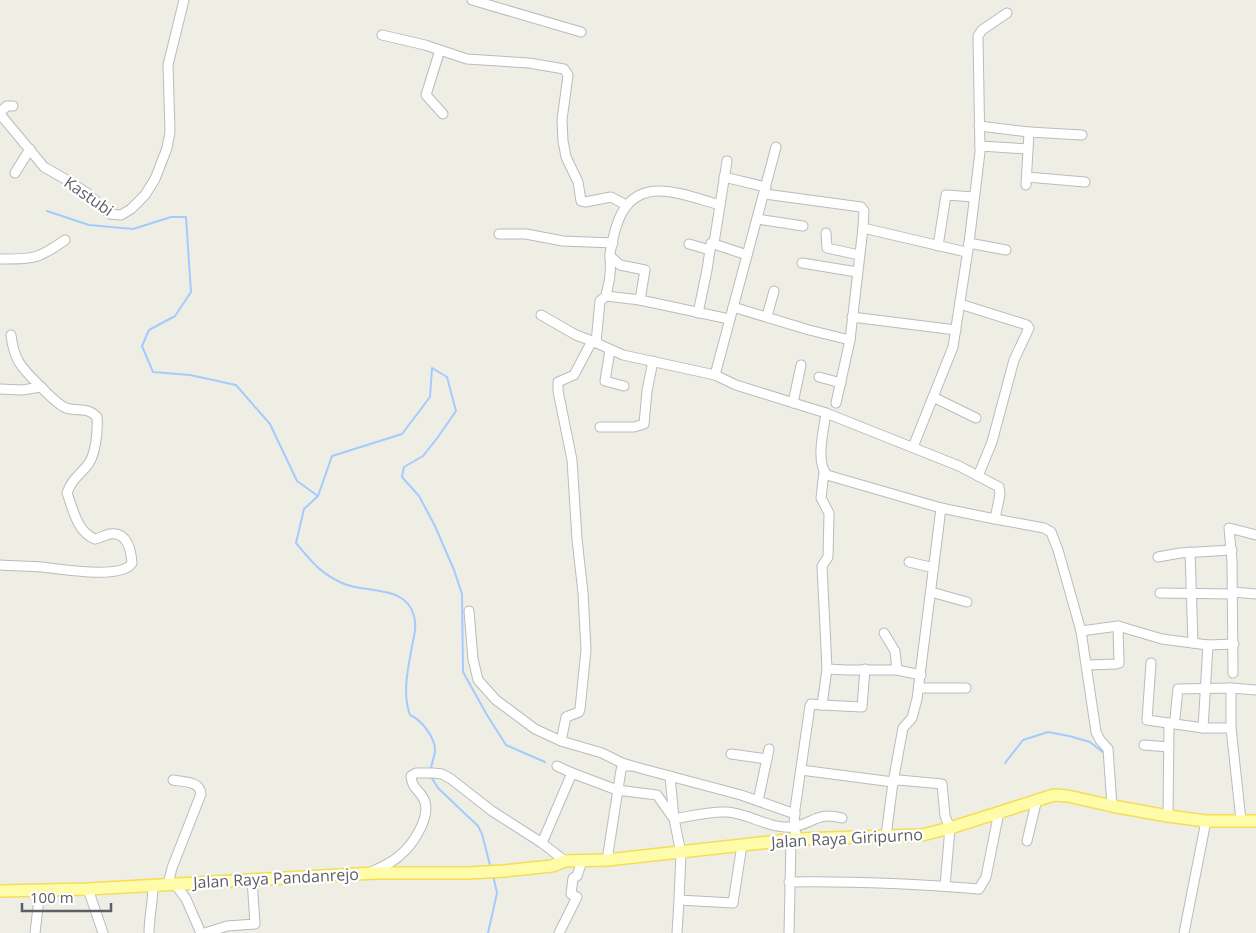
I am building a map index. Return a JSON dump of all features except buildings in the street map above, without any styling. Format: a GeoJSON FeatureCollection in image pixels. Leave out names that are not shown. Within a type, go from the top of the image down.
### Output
{"type":"FeatureCollection","features":[{"type":"Feature","properties":{"kind":"main road","name":"Jalan Raya Giripurno"},"geometry":{"type":"LineString","coordinates":[[552,866],[565,861],[607,860],[794,840],[922,835],[1054,795],[1064,795],[1168,816],[1206,820],[1256,821]]}},
{"type":"Feature","properties":{"kind":"main road","name":"Jalan Raya Pandanrejo"},"geometry":{"type":"LineString","coordinates":[[0,891],[88,890],[369,873],[468,873],[552,866]]}},
{"type":"Feature","properties":{"kind":"street","name":"Kastubi"},"geometry":{"type":"LineString","coordinates":[[0,113],[44,167],[72,183],[114,216],[121,215],[131,209],[145,195],[155,179],[170,132],[168,65],[184,0]]}},
{"type":"Feature","properties":{"kind":"street"},"geometry":{"type":"LineString","coordinates":[[472,0],[580,32]]}},
{"type":"Feature","properties":{"kind":"street"},"geometry":{"type":"LineString","coordinates":[[913,447],[953,347],[956,330],[966,252],[969,242],[980,146],[978,36],[982,30],[1008,12]]}},
{"type":"Feature","properties":{"kind":"street"},"geometry":{"type":"LineString","coordinates":[[382,35],[477,60],[530,63],[560,67],[567,71],[562,120],[563,141],[566,157],[578,182],[581,201],[585,202],[611,197],[626,206]]}},
{"type":"Feature","properties":{"kind":"street"},"geometry":{"type":"LineString","coordinates":[[440,50],[426,95],[443,114]]}},
{"type":"Feature","properties":{"kind":"street"},"geometry":{"type":"LineString","coordinates":[[0,113],[7,106],[13,106]]}},
{"type":"Feature","properties":{"kind":"street"},"geometry":{"type":"LineString","coordinates":[[979,126],[1028,132],[1082,135]]}},
{"type":"Feature","properties":{"kind":"street"},"geometry":{"type":"LineString","coordinates":[[1028,132],[1027,181],[1085,182]]}},
{"type":"Feature","properties":{"kind":"street"},"geometry":{"type":"LineString","coordinates":[[980,146],[1028,149]]}},
{"type":"Feature","properties":{"kind":"street"},"geometry":{"type":"LineString","coordinates":[[715,375],[776,147]]}},
{"type":"Feature","properties":{"kind":"street"},"geometry":{"type":"LineString","coordinates":[[15,173],[30,149]]}},
{"type":"Feature","properties":{"kind":"street"},"geometry":{"type":"LineString","coordinates":[[698,313],[727,162]]}},
{"type":"Feature","properties":{"kind":"street"},"geometry":{"type":"LineString","coordinates":[[724,177],[765,190],[861,207],[864,211],[850,340],[836,403]]}},
{"type":"Feature","properties":{"kind":"street"},"geometry":{"type":"LineString","coordinates":[[561,741],[566,717],[579,712],[580,709],[586,650],[572,460],[558,384],[560,380],[574,375],[594,342],[600,301],[606,296],[610,274],[610,256],[616,226],[626,206],[640,195],[658,191],[720,205]]}},
{"type":"Feature","properties":{"kind":"street"},"geometry":{"type":"LineString","coordinates":[[938,246],[946,195],[974,198]]}},
{"type":"Feature","properties":{"kind":"street"},"geometry":{"type":"LineString","coordinates":[[757,219],[803,226]]}},
{"type":"Feature","properties":{"kind":"street"},"geometry":{"type":"LineString","coordinates":[[862,228],[966,252]]}},
{"type":"Feature","properties":{"kind":"street"},"geometry":{"type":"LineString","coordinates":[[826,233],[827,248],[859,255]]}},
{"type":"Feature","properties":{"kind":"street"},"geometry":{"type":"LineString","coordinates":[[499,234],[526,234],[563,241],[613,243]]}},
{"type":"Feature","properties":{"kind":"street"},"geometry":{"type":"LineString","coordinates":[[0,258],[30,259],[44,255],[65,240]]}},
{"type":"Feature","properties":{"kind":"street"},"geometry":{"type":"LineString","coordinates":[[969,242],[1006,250]]}},
{"type":"Feature","properties":{"kind":"street"},"geometry":{"type":"LineString","coordinates":[[690,244],[710,244],[747,255]]}},
{"type":"Feature","properties":{"kind":"street"},"geometry":{"type":"LineString","coordinates":[[610,256],[622,266],[645,270],[640,300]]}},
{"type":"Feature","properties":{"kind":"street"},"geometry":{"type":"LineString","coordinates":[[802,263],[857,272]]}},
{"type":"Feature","properties":{"kind":"street"},"geometry":{"type":"LineString","coordinates":[[767,316],[774,291]]}},
{"type":"Feature","properties":{"kind":"street"},"geometry":{"type":"LineString","coordinates":[[606,296],[640,300],[729,319]]}},
{"type":"Feature","properties":{"kind":"street"},"geometry":{"type":"LineString","coordinates":[[960,304],[1027,325],[1029,328],[1011,368],[996,429],[978,476]]}},
{"type":"Feature","properties":{"kind":"street"},"geometry":{"type":"LineString","coordinates":[[733,306],[809,330],[850,340]]}},
{"type":"Feature","properties":{"kind":"street"},"geometry":{"type":"LineString","coordinates":[[541,315],[576,335],[623,355],[715,375],[736,385],[826,413],[959,466],[1000,489],[995,519]]}},
{"type":"Feature","properties":{"kind":"street"},"geometry":{"type":"LineString","coordinates":[[852,317],[956,330]]}},
{"type":"Feature","properties":{"kind":"street"},"geometry":{"type":"LineString","coordinates":[[0,565],[112,572],[126,568],[132,563],[127,542],[123,536],[110,534],[94,539],[88,536],[81,528],[67,493],[72,481],[88,466],[97,437],[94,413],[82,408],[64,407],[41,387],[16,358],[11,335]]}},
{"type":"Feature","properties":{"kind":"street"},"geometry":{"type":"LineString","coordinates":[[610,350],[605,381],[624,386]]}},
{"type":"Feature","properties":{"kind":"street"},"geometry":{"type":"LineString","coordinates":[[600,427],[634,427],[644,424],[647,391],[653,361]]}},
{"type":"Feature","properties":{"kind":"street"},"geometry":{"type":"LineString","coordinates":[[793,403],[801,365]]}},
{"type":"Feature","properties":{"kind":"street"},"geometry":{"type":"LineString","coordinates":[[819,377],[841,383]]}},
{"type":"Feature","properties":{"kind":"street"},"geometry":{"type":"LineString","coordinates":[[0,389],[22,390],[41,387]]}},
{"type":"Feature","properties":{"kind":"street"},"geometry":{"type":"LineString","coordinates":[[933,397],[976,418]]}},
{"type":"Feature","properties":{"kind":"street"},"geometry":{"type":"LineString","coordinates":[[822,705],[826,669],[822,566],[828,558],[829,513],[821,498],[824,472],[820,447],[826,413]]}},
{"type":"Feature","properties":{"kind":"street"},"geometry":{"type":"LineString","coordinates":[[824,472],[827,475],[941,508],[1044,528],[1052,532],[1081,632],[1096,732],[1108,750],[1112,806]]}},
{"type":"Feature","properties":{"kind":"street"},"geometry":{"type":"LineString","coordinates":[[886,836],[903,728],[912,718],[916,709],[941,508]]}},
{"type":"Feature","properties":{"kind":"street"},"geometry":{"type":"LineString","coordinates":[[1233,673],[1232,550],[1229,528],[1256,535]]}},
{"type":"Feature","properties":{"kind":"street"},"geometry":{"type":"LineString","coordinates":[[1158,557],[1190,552],[1232,550]]}},
{"type":"Feature","properties":{"kind":"street"},"geometry":{"type":"LineString","coordinates":[[1190,552],[1193,643]]}},
{"type":"Feature","properties":{"kind":"street"},"geometry":{"type":"LineString","coordinates":[[909,562],[934,568]]}},
{"type":"Feature","properties":{"kind":"street"},"geometry":{"type":"LineString","coordinates":[[931,592],[967,602]]}},
{"type":"Feature","properties":{"kind":"street"},"geometry":{"type":"LineString","coordinates":[[1160,593],[1256,594]]}},
{"type":"Feature","properties":{"kind":"street"},"geometry":{"type":"LineString","coordinates":[[469,611],[473,659],[478,680],[496,700],[535,729],[561,741],[602,753],[634,766],[758,801],[794,821]]}},
{"type":"Feature","properties":{"kind":"street"},"geometry":{"type":"LineString","coordinates":[[1081,632],[1118,626],[1162,639],[1208,645],[1234,644]]}},
{"type":"Feature","properties":{"kind":"street"},"geometry":{"type":"LineString","coordinates":[[1087,665],[1119,663],[1118,626]]}},
{"type":"Feature","properties":{"kind":"street"},"geometry":{"type":"LineString","coordinates":[[884,633],[895,651],[897,670]]}},
{"type":"Feature","properties":{"kind":"street"},"geometry":{"type":"LineString","coordinates":[[1203,728],[1208,645]]}},
{"type":"Feature","properties":{"kind":"street"},"geometry":{"type":"LineString","coordinates":[[1151,664],[1147,719],[1149,722],[1172,720],[1203,728],[1232,728]]}},
{"type":"Feature","properties":{"kind":"street"},"geometry":{"type":"LineString","coordinates":[[826,669],[897,670],[921,675]]}},
{"type":"Feature","properties":{"kind":"street"},"geometry":{"type":"LineString","coordinates":[[789,933],[789,882],[794,840],[794,821],[810,706],[811,704],[862,707],[865,670]]}},
{"type":"Feature","properties":{"kind":"street"},"geometry":{"type":"LineString","coordinates":[[919,688],[966,688]]}},
{"type":"Feature","properties":{"kind":"street"},"geometry":{"type":"LineString","coordinates":[[1232,688],[1232,728],[1241,820]]}},
{"type":"Feature","properties":{"kind":"street"},"geometry":{"type":"LineString","coordinates":[[1168,816],[1167,772],[1172,720],[1178,689],[1232,688],[1256,690]]}},
{"type":"Feature","properties":{"kind":"street"},"geometry":{"type":"LineString","coordinates":[[1144,745],[1169,747]]}},
{"type":"Feature","properties":{"kind":"street"},"geometry":{"type":"LineString","coordinates":[[731,754],[768,754],[758,801]]}},
{"type":"Feature","properties":{"kind":"street"},"geometry":{"type":"LineString","coordinates":[[557,766],[617,788],[657,795],[674,817]]}},
{"type":"Feature","properties":{"kind":"street"},"geometry":{"type":"LineString","coordinates":[[607,860],[621,770],[623,766],[634,766]]}},
{"type":"Feature","properties":{"kind":"street"},"geometry":{"type":"LineString","coordinates":[[801,770],[893,782],[900,780],[941,783],[944,787],[945,814],[950,828],[945,886]]}},
{"type":"Feature","properties":{"kind":"street"},"geometry":{"type":"LineString","coordinates":[[542,843],[572,772]]}},
{"type":"Feature","properties":{"kind":"street"},"geometry":{"type":"LineString","coordinates":[[369,873],[399,857],[420,829],[425,819],[425,802],[412,784],[411,776],[420,773],[442,774],[451,779],[492,812],[542,843],[565,861]]}},
{"type":"Feature","properties":{"kind":"street"},"geometry":{"type":"LineString","coordinates":[[670,776],[674,817],[681,852],[677,933]]}},
{"type":"Feature","properties":{"kind":"street"},"geometry":{"type":"LineString","coordinates":[[173,780],[197,785],[201,789],[201,794],[172,868],[172,884],[186,899],[201,933]]}},
{"type":"Feature","properties":{"kind":"street"},"geometry":{"type":"LineString","coordinates":[[1028,841],[1037,799]]}},
{"type":"Feature","properties":{"kind":"street"},"geometry":{"type":"LineString","coordinates":[[674,817],[727,812],[787,827],[794,821],[822,816],[842,818]]}},
{"type":"Feature","properties":{"kind":"street"},"geometry":{"type":"LineString","coordinates":[[789,882],[945,886],[979,890],[986,877],[999,812]]}},
{"type":"Feature","properties":{"kind":"street"},"geometry":{"type":"LineString","coordinates":[[1184,933],[1206,820]]}},
{"type":"Feature","properties":{"kind":"street"},"geometry":{"type":"LineString","coordinates":[[679,900],[734,902],[742,845]]}},
{"type":"Feature","properties":{"kind":"street"},"geometry":{"type":"LineString","coordinates":[[559,933],[577,897],[571,894],[573,878],[576,876],[582,861]]}},
{"type":"Feature","properties":{"kind":"street"},"geometry":{"type":"LineString","coordinates":[[205,933],[227,926],[254,924],[252,880]]}},
{"type":"Feature","properties":{"kind":"street"},"geometry":{"type":"LineString","coordinates":[[149,933],[153,906],[153,886]]}},
{"type":"Feature","properties":{"kind":"street"},"geometry":{"type":"LineString","coordinates":[[35,933],[40,890]]}},
{"type":"Feature","properties":{"kind":"street"},"geometry":{"type":"LineString","coordinates":[[88,890],[104,933]]}},
{"type":"Feature","properties":{"kind":"waterway"},"geometry":{"type":"LineString","coordinates":[[47,211],[89,225],[133,229],[171,217],[186,217],[191,292],[175,316],[149,330],[142,346],[153,372],[190,375],[236,385],[270,424],[297,481],[318,496],[332,456],[402,434],[430,397],[432,368],[447,377],[456,411],[423,456],[404,467],[402,477],[419,496],[435,526],[462,594],[463,672],[506,745],[545,762]]}},
{"type":"Feature","properties":{"kind":"waterway"},"geometry":{"type":"LineString","coordinates":[[318,496],[304,509],[296,543],[327,575],[351,586],[394,594],[410,606],[414,616],[415,631],[406,698],[410,715],[423,725],[433,740],[435,750],[431,770]]}},
{"type":"Feature","properties":{"kind":"waterway"},"geometry":{"type":"LineString","coordinates":[[1005,763],[1023,740],[1048,732],[1090,742],[1105,754]]}},
{"type":"Feature","properties":{"kind":"waterway"},"geometry":{"type":"LineString","coordinates":[[430,775],[438,788],[478,826],[482,834],[491,869]]}},
{"type":"Feature","properties":{"kind":"waterway"},"geometry":{"type":"LineString","coordinates":[[488,933],[497,893],[493,875]]}}]}
